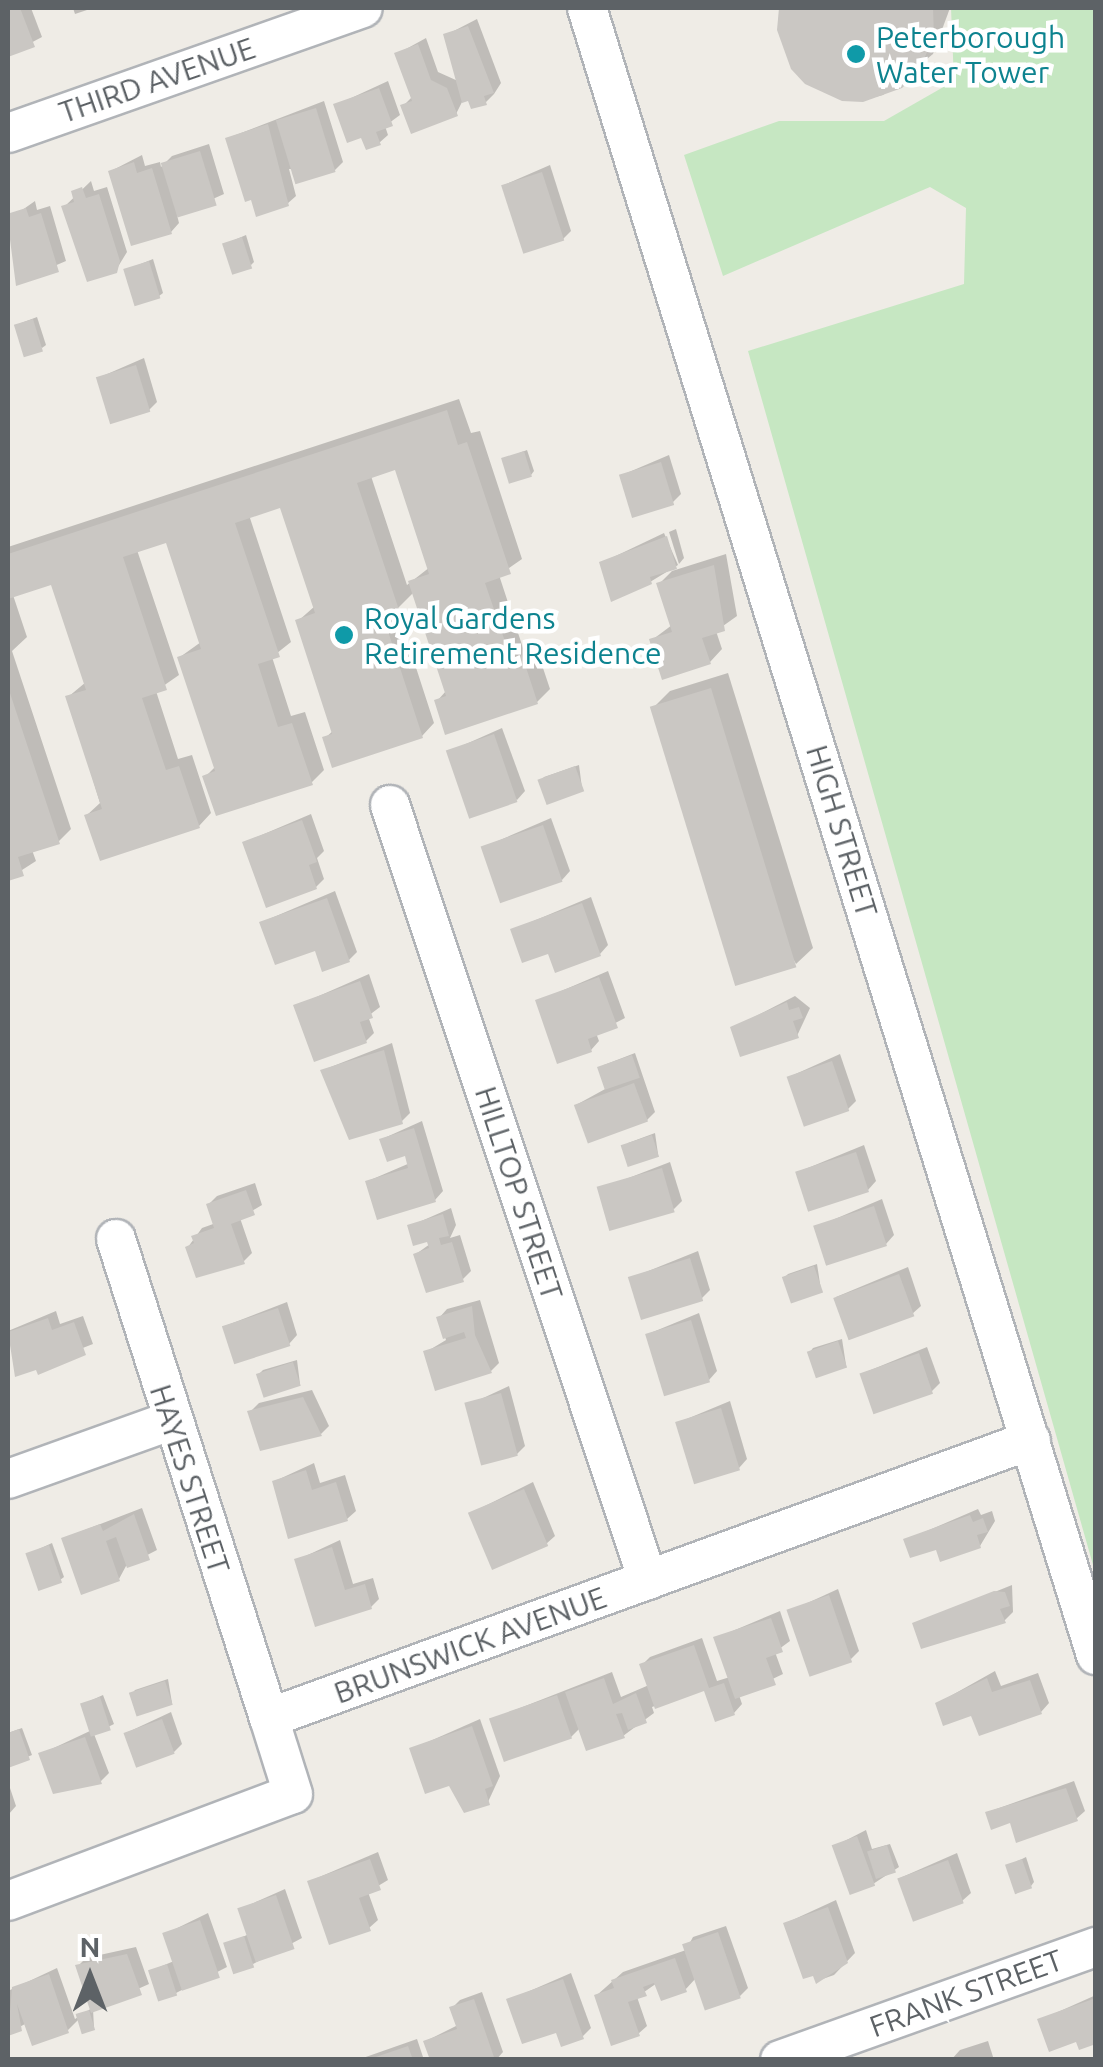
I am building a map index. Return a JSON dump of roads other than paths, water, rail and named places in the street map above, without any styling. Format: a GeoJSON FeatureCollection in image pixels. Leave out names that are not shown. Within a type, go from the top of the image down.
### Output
{"type":"FeatureCollection","features":[{"type":"Feature","properties":{"kind":"street","name":"THIRD AVENUE"},"geometry":{"type":"LineString","coordinates":[[8,133],[363,8]]}},
{"type":"Feature","properties":{"kind":"street","name":"HIGH STREET"},"geometry":{"type":"LineString","coordinates":[[587,8],[1096,1655]]}},
{"type":"Feature","properties":{"kind":"street","name":"HILLTOP STREET"},"geometry":{"type":"LineString","coordinates":[[390,805],[648,1580]]}},
{"type":"Feature","properties":{"kind":"street","name":"HAYES STREET"},"geometry":{"type":"LineString","coordinates":[[116,1239],[170,1420],[269,1718]]}},
{"type":"Feature","properties":{"kind":"street"},"geometry":{"type":"LineString","coordinates":[[8,1478],[170,1420]]}},
{"type":"Feature","properties":{"kind":"street","name":"BRUNSWICK AVENUE"},"geometry":{"type":"LineString","coordinates":[[269,1718],[1031,1440]]}},
{"type":"Feature","properties":{"kind":"street"},"geometry":{"type":"LineString","coordinates":[[8,1900],[292,1794],[269,1718]]}},
{"type":"Feature","properties":{"kind":"street","name":"FRANK STREET"},"geometry":{"type":"LineString","coordinates":[[780,2060],[1096,1947]]}},
{"type":"Feature","properties":{"kind":"place","name":"Peterborough Water Tower"},"geometry":{"type":"Point","coordinates":[856,54]}},
{"type":"Feature","properties":{"kind":"place","name":"Royal Gardens Retirement Residence"},"geometry":{"type":"Point","coordinates":[344,635]}}]}
